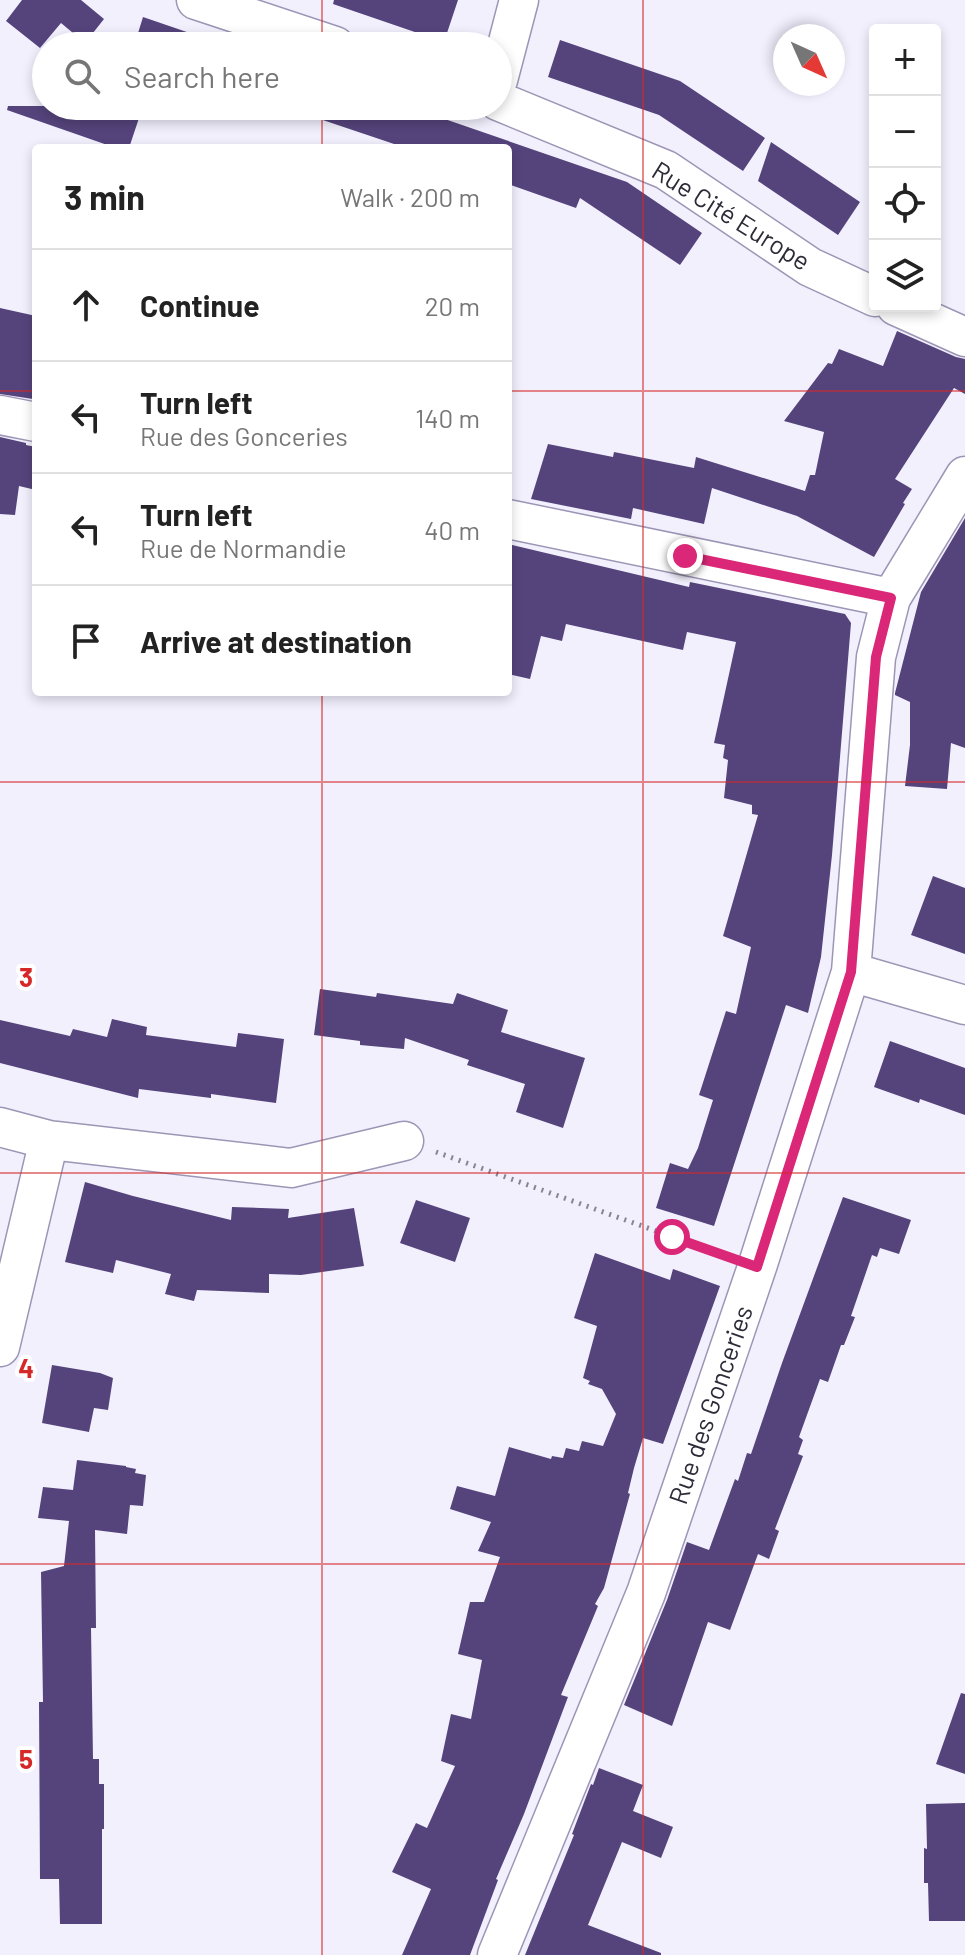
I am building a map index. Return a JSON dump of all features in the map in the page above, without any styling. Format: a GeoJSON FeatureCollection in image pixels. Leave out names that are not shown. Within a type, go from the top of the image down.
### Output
{"type":"FeatureCollection","features":[{"type":"Feature","properties":{"kind":"street"},"geometry":{"type":"LineString","coordinates":[[196,0],[293,32]]}},
{"type":"Feature","properties":{"kind":"street"},"geometry":{"type":"LineString","coordinates":[[511,32],[519,0]]}},
{"type":"Feature","properties":{"kind":"street","name":"Rue Cité Europe"},"geometry":{"type":"LineString","coordinates":[[512,107],[666,170],[810,267],[869,294]]}},
{"type":"Feature","properties":{"kind":"street"},"geometry":{"type":"LineString","coordinates":[[909,312],[965,337]]}},
{"type":"Feature","properties":{"kind":"street"},"geometry":{"type":"LineString","coordinates":[[0,415],[32,421]]}},
{"type":"Feature","properties":{"kind":"street","name":"Rue des Gonceries"},"geometry":{"type":"LineString","coordinates":[[497,1955],[646,1593],[757,1267],[851,972],[876,657],[891,598],[965,476]]}},
{"type":"Feature","properties":{"kind":"street"},"geometry":{"type":"LineString","coordinates":[[512,520],[891,598]]}},
{"type":"Feature","properties":{"kind":"street"},"geometry":{"type":"LineString","coordinates":[[851,972],[965,1005]]}},
{"type":"Feature","properties":{"kind":"street"},"geometry":{"type":"LineString","coordinates":[[0,1127],[49,1140],[291,1168],[404,1141]]}},
{"type":"Feature","properties":{"kind":"street"},"geometry":{"type":"LineString","coordinates":[[0,1347],[49,1140]]}},
{"type":"Feature","properties":{"kind":"path"},"geometry":{"type":"LineString","coordinates":[[404,1141],[757,1267]]}},
{"type":"Feature","properties":{"kind":"building"},"geometry":{"type":"Polygon","coordinates":[[[22,0],[81,0],[104,19],[94,32],[72,32],[61,23],[53,32],[32,32],[32,42],[6,21],[22,0]]]}},
{"type":"Feature","properties":{"kind":"building"},"geometry":{"type":"Polygon","coordinates":[[[334,0],[458,0],[447,32],[415,32],[333,4],[334,0]]]}},
{"type":"Feature","properties":{"kind":"building"},"geometry":{"type":"Polygon","coordinates":[[[143,17],[187,32],[138,32],[143,17]]]}},
{"type":"Feature","properties":{"kind":"building"},"geometry":{"type":"Polygon","coordinates":[[[560,40],[680,81],[765,138],[743,171],[659,115],[548,77],[560,40]]]}},
{"type":"Feature","properties":{"kind":"building"},"geometry":{"type":"Polygon","coordinates":[[[8,106],[32,106],[32,119],[7,110],[8,106]]]}},
{"type":"Feature","properties":{"kind":"building"},"geometry":{"type":"Polygon","coordinates":[[[36,120],[138,120],[130,144],[105,144],[36,120]]]}},
{"type":"Feature","properties":{"kind":"building"},"geometry":{"type":"Polygon","coordinates":[[[323,120],[448,120],[627,182],[702,233],[680,265],[580,198],[576,208],[512,185],[512,144],[394,144],[323,120]]]}},
{"type":"Feature","properties":{"kind":"building"},"geometry":{"type":"Polygon","coordinates":[[[771,142],[860,202],[838,235],[758,181],[771,142]]]}},
{"type":"Feature","properties":{"kind":"building"},"geometry":{"type":"Polygon","coordinates":[[[0,308],[32,315],[32,399],[0,394],[0,308]]]}},
{"type":"Feature","properties":{"kind":"building"},"geometry":{"type":"Polygon","coordinates":[[[897,331],[965,359],[965,394],[954,388],[895,479],[912,489],[874,557],[797,516],[712,488],[704,524],[633,508],[631,519],[531,499],[548,444],[613,457],[614,452],[694,468],[696,457],[805,491],[810,475],[815,475],[824,432],[784,421],[828,363],[832,364],[839,349],[883,366],[897,331]]]}},
{"type":"Feature","properties":{"kind":"building"},"geometry":{"type":"Polygon","coordinates":[[[0,437],[32,446],[32,489],[19,486],[15,515],[0,514],[0,437]]]}},
{"type":"Feature","properties":{"kind":"building"},"geometry":{"type":"Polygon","coordinates":[[[965,518],[965,748],[951,743],[947,789],[905,786],[910,745],[910,702],[895,693],[921,592],[965,518]]]}},
{"type":"Feature","properties":{"kind":"building"},"geometry":{"type":"Polygon","coordinates":[[[512,545],[689,587],[690,582],[845,614],[851,623],[821,957],[808,1013],[786,1005],[714,1226],[656,1208],[670,1163],[688,1169],[698,1148],[713,1100],[699,1095],[726,1011],[736,1014],[751,947],[723,936],[758,815],[752,814],[752,805],[724,798],[728,760],[723,758],[725,745],[714,743],[736,642],[687,632],[683,650],[566,624],[562,641],[541,636],[530,679],[512,675],[512,545]]]}},
{"type":"Feature","properties":{"kind":"building"},"geometry":{"type":"Polygon","coordinates":[[[933,876],[965,888],[965,954],[911,935],[933,876]]]}},
{"type":"Feature","properties":{"kind":"building"},"geometry":{"type":"Polygon","coordinates":[[[320,989],[376,997],[377,993],[453,1004],[457,993],[508,1010],[501,1032],[585,1058],[563,1128],[516,1112],[525,1084],[467,1065],[469,1060],[405,1038],[404,1049],[360,1045],[360,1041],[314,1035],[320,989]]]}},
{"type":"Feature","properties":{"kind":"building"},"geometry":{"type":"Polygon","coordinates":[[[112,1019],[147,1027],[146,1035],[236,1047],[238,1033],[284,1039],[276,1103],[139,1089],[138,1098],[0,1063],[0,1020],[70,1036],[73,1029],[107,1037],[112,1019]]]}},
{"type":"Feature","properties":{"kind":"building"},"geometry":{"type":"Polygon","coordinates":[[[890,1041],[965,1068],[965,1115],[874,1087],[890,1041]]]}},
{"type":"Feature","properties":{"kind":"building"},"geometry":{"type":"Polygon","coordinates":[[[85,1182],[231,1220],[232,1207],[289,1209],[288,1218],[354,1208],[364,1266],[301,1275],[269,1274],[269,1293],[197,1290],[194,1301],[165,1294],[171,1274],[116,1260],[113,1273],[65,1262],[85,1182]]]}},
{"type":"Feature","properties":{"kind":"building"},"geometry":{"type":"Polygon","coordinates":[[[843,1197],[911,1220],[899,1254],[880,1248],[877,1257],[872,1255],[844,1345],[841,1345],[828,1382],[820,1379],[799,1437],[803,1440],[798,1454],[803,1456],[775,1529],[779,1531],[769,1559],[758,1554],[730,1630],[708,1622],[672,1726],[624,1705],[687,1542],[709,1550],[735,1479],[738,1481],[747,1453],[751,1454],[843,1197]]]}},
{"type":"Feature","properties":{"kind":"building"},"geometry":{"type":"Polygon","coordinates":[[[416,1200],[470,1218],[455,1262],[400,1243],[416,1200]]]}},
{"type":"Feature","properties":{"kind":"building"},"geometry":{"type":"Polygon","coordinates":[[[595,1253],[670,1280],[673,1269],[720,1286],[663,1444],[643,1438],[604,1588],[561,1695],[568,1697],[496,1879],[470,1955],[402,1955],[431,1889],[392,1872],[416,1823],[427,1828],[455,1766],[441,1761],[451,1714],[471,1719],[482,1660],[458,1654],[470,1602],[484,1602],[500,1557],[478,1551],[491,1522],[450,1509],[457,1486],[495,1496],[509,1447],[551,1459],[552,1456],[563,1458],[566,1448],[579,1451],[582,1441],[603,1446],[616,1414],[602,1389],[588,1384],[590,1381],[583,1378],[597,1326],[574,1318],[595,1253]]]}},
{"type":"Feature","properties":{"kind":"building"},"geometry":{"type":"Polygon","coordinates":[[[52,1365],[113,1378],[108,1410],[94,1408],[89,1432],[42,1423],[52,1365]]]}},
{"type":"Feature","properties":{"kind":"building"},"geometry":{"type":"Polygon","coordinates":[[[77,1460],[126,1466],[136,1469],[135,1473],[146,1475],[143,1506],[130,1505],[127,1534],[95,1530],[96,1628],[91,1628],[93,1759],[99,1759],[99,1784],[104,1784],[102,1924],[60,1924],[59,1879],[40,1879],[39,1702],[43,1702],[41,1572],[64,1566],[69,1521],[38,1518],[43,1487],[73,1490],[77,1460]]]}},
{"type":"Feature","properties":{"kind":"building"},"geometry":{"type":"Polygon","coordinates":[[[961,1693],[965,1694],[965,1774],[936,1764],[961,1693]]]}},
{"type":"Feature","properties":{"kind":"building"},"geometry":{"type":"Polygon","coordinates":[[[599,1768],[643,1785],[633,1811],[673,1827],[661,1858],[622,1842],[588,1925],[661,1955],[525,1955],[574,1835],[591,1784],[599,1768]]]}},
{"type":"Feature","properties":{"kind":"building"},"geometry":{"type":"Polygon","coordinates":[[[965,1803],[965,1921],[929,1921],[928,1883],[924,1883],[926,1804],[965,1803]]]}},
{"type":"Feature","properties":{"kind":"route"},"geometry":{"type":"LineString","coordinates":[[672,1237],[757,1267],[851,972],[876,657],[891,598],[685,556]]}}]}
